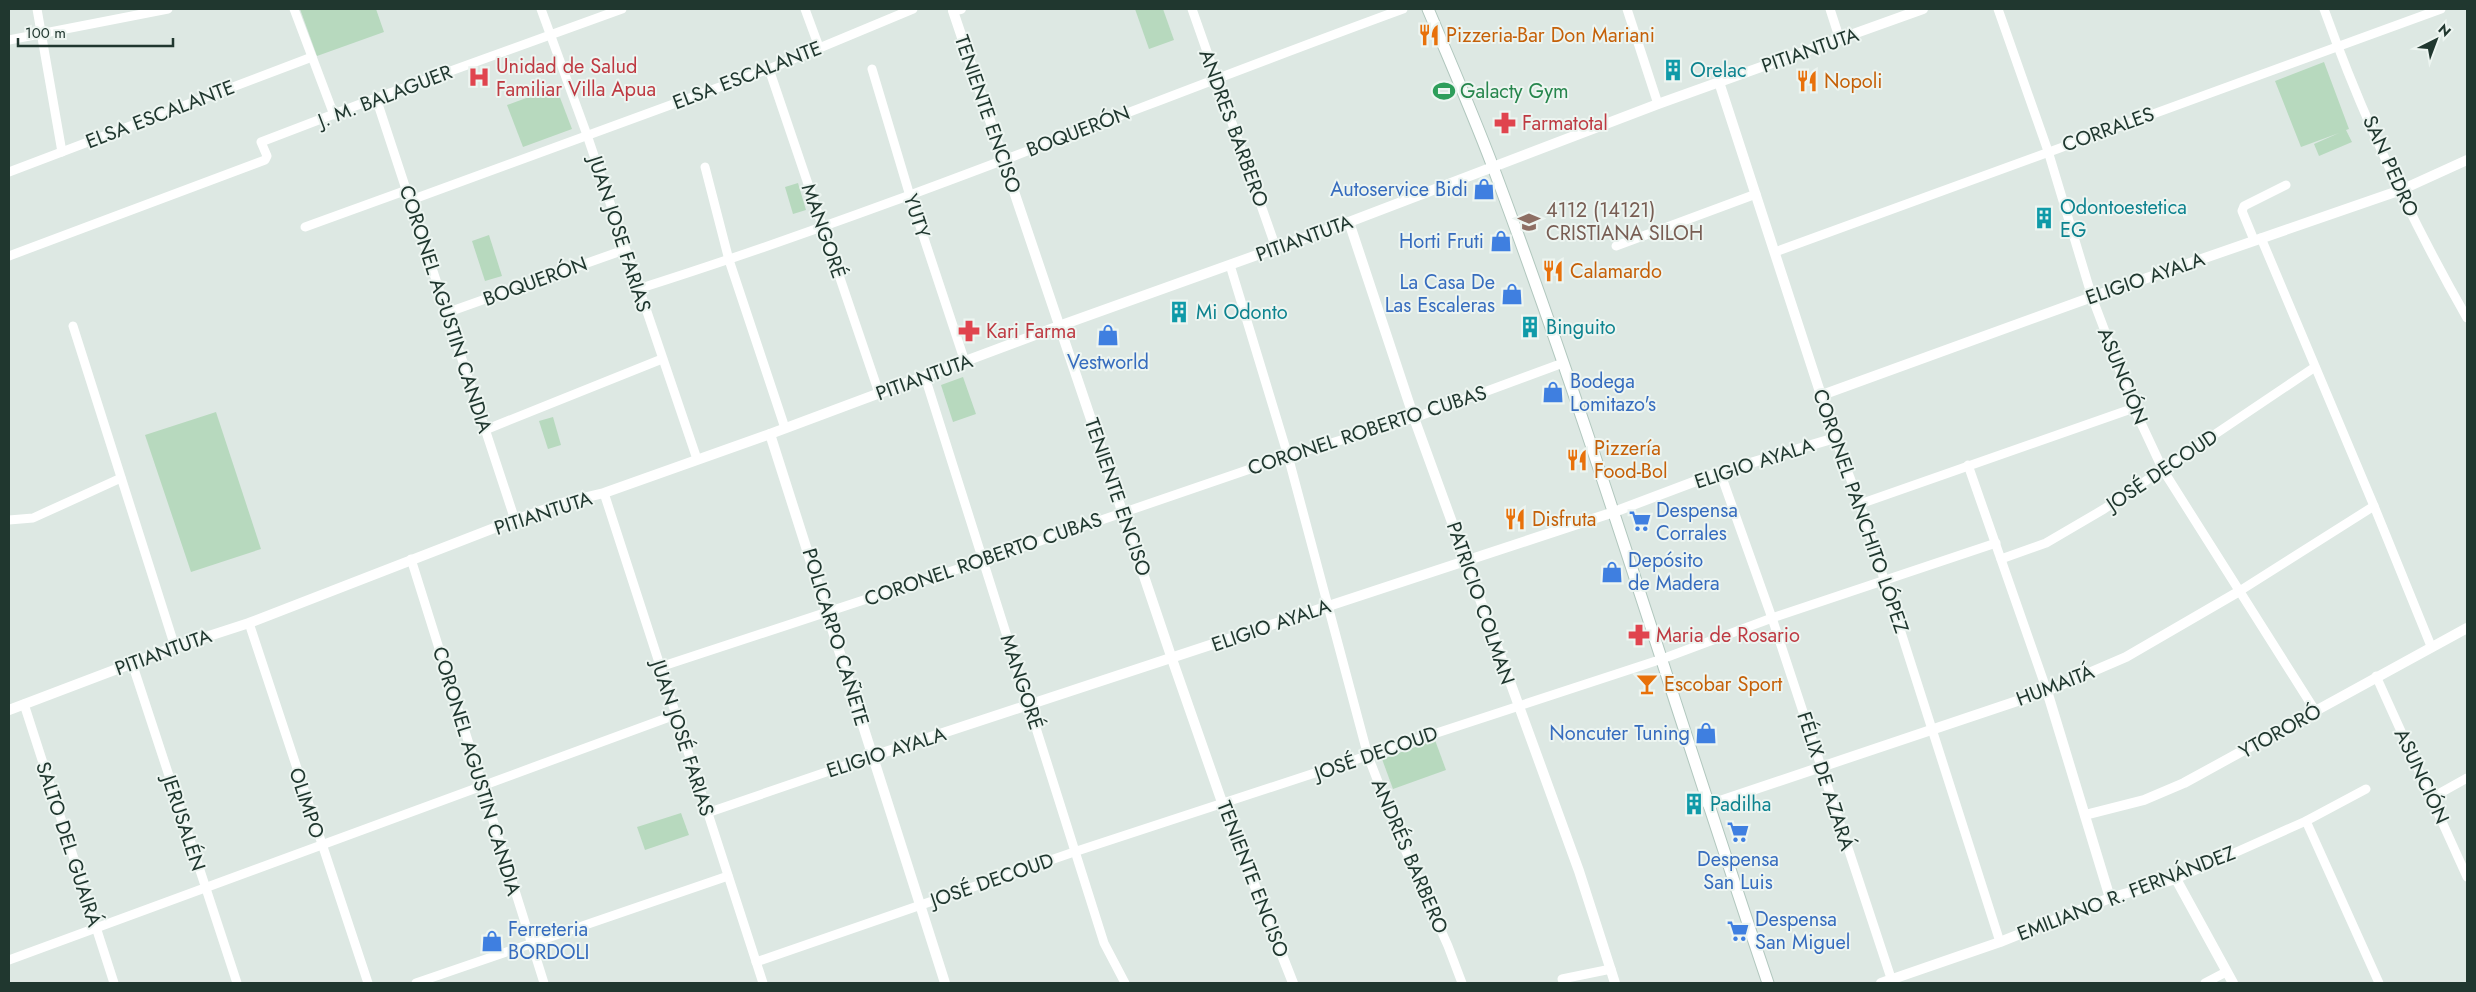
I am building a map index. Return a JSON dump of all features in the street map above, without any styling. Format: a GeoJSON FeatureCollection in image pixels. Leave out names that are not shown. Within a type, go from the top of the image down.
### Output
{"type":"FeatureCollection","features":[{"type":"Feature","properties":{"kind":"main road"},"geometry":{"type":"LineString","coordinates":[[1428,9],[1493,166],[1562,363],[1614,512],[1708,805],[1768,983]]}},
{"type":"Feature","properties":{"kind":"street"},"geometry":{"type":"LineString","coordinates":[[37,9],[62,152]]}},
{"type":"Feature","properties":{"kind":"street"},"geometry":{"type":"LineString","coordinates":[[9,40],[42,36],[168,9]]}},
{"type":"Feature","properties":{"kind":"street"},"geometry":{"type":"LineString","coordinates":[[294,9],[334,115]]}},
{"type":"Feature","properties":{"kind":"street","name":"JUAN JOSE FARIAS"},"geometry":{"type":"LineString","coordinates":[[541,9],[587,135],[624,250],[696,459]]}},
{"type":"Feature","properties":{"kind":"street","name":"J. M. BALAGUER"},"geometry":{"type":"LineString","coordinates":[[9,256],[265,160],[267,156],[262,142],[376,98],[622,9]]}},
{"type":"Feature","properties":{"kind":"street"},"geometry":{"type":"LineString","coordinates":[[805,9],[819,46]]}},
{"type":"Feature","properties":{"kind":"street","name":"ELSA ESCALANTE"},"geometry":{"type":"LineString","coordinates":[[411,200],[769,69],[819,46],[913,9]]}},
{"type":"Feature","properties":{"kind":"street","name":"ANDRES BARBERO"},"geometry":{"type":"LineString","coordinates":[[1192,9],[1276,248]]}},
{"type":"Feature","properties":{"kind":"street","name":"BOQUERÓN"},"geometry":{"type":"LineString","coordinates":[[638,288],[729,260],[910,196],[1216,77],[1403,9]]}},
{"type":"Feature","properties":{"kind":"street"},"geometry":{"type":"LineString","coordinates":[[1627,9],[1658,104]]}},
{"type":"Feature","properties":{"kind":"street"},"geometry":{"type":"LineString","coordinates":[[1830,9],[1840,40]]}},
{"type":"Feature","properties":{"kind":"street","name":"PITIANTUTA"},"geometry":{"type":"LineString","coordinates":[[9,710],[132,662],[250,622],[411,558],[566,502],[604,493],[770,434],[1059,326],[1349,222],[1658,104],[1923,9]]}},
{"type":"Feature","properties":{"kind":"street","name":"ASUNCIÓN"},"geometry":{"type":"LineString","coordinates":[[1998,9],[2048,151],[2092,296],[2134,408],[2163,470],[2238,592],[2316,712]]}},
{"type":"Feature","properties":{"kind":"street","name":"SAN PEDRO"},"geometry":{"type":"LineString","coordinates":[[2324,9],[2338,46],[2401,190],[2433,257],[2467,318]]}},
{"type":"Feature","properties":{"kind":"street","name":"CORRALES"},"geometry":{"type":"LineString","coordinates":[[1775,252],[2441,9]]}},
{"type":"Feature","properties":{"kind":"street","name":"TENIENTE ENCISO"},"geometry":{"type":"LineString","coordinates":[[955,10],[1059,326],[1124,511],[1223,805],[1293,983]]}},
{"type":"Feature","properties":{"kind":"street","name":"ELSA ESCALANTE"},"geometry":{"type":"LineString","coordinates":[[9,172],[312,57]]}},
{"type":"Feature","properties":{"kind":"street","name":"MANGORÉ"},"geometry":{"type":"LineString","coordinates":[[769,69],[879,393]]}},
{"type":"Feature","properties":{"kind":"street","name":"YUTY"},"geometry":{"type":"LineString","coordinates":[[872,69],[910,196],[965,362]]}},
{"type":"Feature","properties":{"kind":"street","name":"CORONEL PANCHITO LÓPEZ"},"geometry":{"type":"LineString","coordinates":[[1719,82],[1835,438],[1860,504],[2000,942]]}},
{"type":"Feature","properties":{"kind":"street","name":"CORONEL AGUSTIN CANDIA"},"geometry":{"type":"LineString","coordinates":[[376,98],[515,520]]}},
{"type":"Feature","properties":{"kind":"street","name":"ELIGIO AYALA"},"geometry":{"type":"LineString","coordinates":[[1822,396],[2092,296],[2401,190],[2467,160]]}},
{"type":"Feature","properties":{"kind":"street"},"geometry":{"type":"LineString","coordinates":[[705,166],[729,260],[785,428]]}},
{"type":"Feature","properties":{"kind":"street"},"geometry":{"type":"LineString","coordinates":[[2286,185],[2244,206],[2242,211],[2257,239],[2315,367],[2431,646]]}},
{"type":"Feature","properties":{"kind":"street"},"geometry":{"type":"LineString","coordinates":[[305,227],[407,190]]}},
{"type":"Feature","properties":{"kind":"street"},"geometry":{"type":"LineString","coordinates":[[1616,246],[1756,194]]}},
{"type":"Feature","properties":{"kind":"street","name":"PATRICIO COLMAN"},"geometry":{"type":"LineString","coordinates":[[1349,222],[1414,418],[1467,559],[1517,705],[1579,872],[1615,983]]}},
{"type":"Feature","properties":{"kind":"street","name":"BOQUERÓN"},"geometry":{"type":"LineString","coordinates":[[446,313],[624,250]]}},
{"type":"Feature","properties":{"kind":"street","name":"ANDRÉS BARBERO"},"geometry":{"type":"LineString","coordinates":[[1230,265],[1288,456],[1368,756],[1399,836],[1448,946],[1462,983]]}},
{"type":"Feature","properties":{"kind":"street"},"geometry":{"type":"LineString","coordinates":[[73,326],[176,646]]}},
{"type":"Feature","properties":{"kind":"street"},"geometry":{"type":"LineString","coordinates":[[485,430],[662,359]]}},
{"type":"Feature","properties":{"kind":"street","name":"CORONEL ROBERTO CUBAS"},"geometry":{"type":"LineString","coordinates":[[660,667],[982,561],[1288,456],[1414,418],[1562,363]]}},
{"type":"Feature","properties":{"kind":"street","name":"JOSÉ DECOUD"},"geometry":{"type":"LineString","coordinates":[[2001,559],[2046,543],[2104,509],[2315,367]]}},
{"type":"Feature","properties":{"kind":"street","name":"MANGORÉ"},"geometry":{"type":"LineString","coordinates":[[925,377],[982,561],[1030,705],[1074,852],[1104,942],[1125,983]]}},
{"type":"Feature","properties":{"kind":"street"},"geometry":{"type":"LineString","coordinates":[[1860,504],[2134,408]]}},
{"type":"Feature","properties":{"kind":"street","name":"POLICARPO CAÑETE"},"geometry":{"type":"LineString","coordinates":[[770,434],[828,611],[945,983]]}},
{"type":"Feature","properties":{"kind":"street","name":"ELIGIO AYALA"},"geometry":{"type":"LineString","coordinates":[[707,812],[1467,559],[1614,512],[1720,472],[1835,438]]}},
{"type":"Feature","properties":{"kind":"street"},"geometry":{"type":"LineString","coordinates":[[1968,465],[2048,691],[2110,898]]}},
{"type":"Feature","properties":{"kind":"street","name":"FÉLIX DE AZARÁ"},"geometry":{"type":"LineString","coordinates":[[1720,472],[1772,618],[1891,978]]}},
{"type":"Feature","properties":{"kind":"street"},"geometry":{"type":"LineString","coordinates":[[9,520],[33,518],[121,478]]}},
{"type":"Feature","properties":{"kind":"street","name":"JUAN JOSÉ FARIAS"},"geometry":{"type":"LineString","coordinates":[[604,493],[763,983]]}},
{"type":"Feature","properties":{"kind":"street","name":"HUMAITÁ"},"geometry":{"type":"LineString","coordinates":[[1708,805],[1821,765],[2048,691],[2126,657],[2238,592],[2374,506]]}},
{"type":"Feature","properties":{"kind":"street","name":"JOSÉ DECOUD"},"geometry":{"type":"LineString","coordinates":[[756,962],[1074,852],[1223,805],[1517,705],[1662,659],[1772,618],[1996,543]]}},
{"type":"Feature","properties":{"kind":"street","name":"CORONEL AGUSTIN CANDIA"},"geometry":{"type":"LineString","coordinates":[[411,558],[544,983]]}},
{"type":"Feature","properties":{"kind":"street","name":"OLIMPO"},"geometry":{"type":"LineString","coordinates":[[250,622],[368,983]]}},
{"type":"Feature","properties":{"kind":"street","name":"YTORORÓ"},"geometry":{"type":"LineString","coordinates":[[2085,815],[2144,800],[2184,783],[2316,712],[2376,676],[2467,628]]}},
{"type":"Feature","properties":{"kind":"street","name":"JERUSALÉN"},"geometry":{"type":"LineString","coordinates":[[132,662],[237,983]]}},
{"type":"Feature","properties":{"kind":"street","name":"ASUNCIÓN"},"geometry":{"type":"LineString","coordinates":[[2376,676],[2433,797],[2467,877]]}},
{"type":"Feature","properties":{"kind":"street","name":"SALTO DEL GUAIRÁ"},"geometry":{"type":"LineString","coordinates":[[24,704],[114,983]]}},
{"type":"Feature","properties":{"kind":"street"},"geometry":{"type":"LineString","coordinates":[[9,960],[675,715]]}},
{"type":"Feature","properties":{"kind":"street"},"geometry":{"type":"LineString","coordinates":[[2433,797],[2467,778]]}},
{"type":"Feature","properties":{"kind":"street","name":"EMILIANO R. FERNÁNDEZ"},"geometry":{"type":"LineString","coordinates":[[1880,983],[2000,942],[2110,898],[2176,879],[2306,821],[2366,789]]}},
{"type":"Feature","properties":{"kind":"street"},"geometry":{"type":"LineString","coordinates":[[2306,821],[2379,983]]}},
{"type":"Feature","properties":{"kind":"street"},"geometry":{"type":"LineString","coordinates":[[416,983],[728,876]]}},
{"type":"Feature","properties":{"kind":"street"},"geometry":{"type":"LineString","coordinates":[[2176,879],[2233,983]]}},
{"type":"Feature","properties":{"kind":"street"},"geometry":{"type":"LineString","coordinates":[[1562,979],[1611,969]]}},
{"type":"Feature","properties":{"kind":"street"},"geometry":{"type":"LineString","coordinates":[[2205,983],[2226,972]]}},
{"type":"Feature","properties":{"kind":"green space"},"geometry":{"type":"Polygon","coordinates":[[[300,9],[376,9],[384,32],[317,56],[300,9]]]}},
{"type":"Feature","properties":{"kind":"green space"},"geometry":{"type":"Polygon","coordinates":[[[1135,9],[1163,9],[1174,40],[1149,49],[1135,9]]]}},
{"type":"Feature","properties":{"kind":"green space"},"geometry":{"type":"Polygon","coordinates":[[[2324,62],[2349,129],[2346,130],[2352,142],[2319,156],[2314,144],[2339,133],[2301,147],[2275,81],[2324,62]]]}},
{"type":"Feature","properties":{"kind":"green space"},"geometry":{"type":"Polygon","coordinates":[[[556,87],[572,129],[523,147],[507,105],[556,87]]]}},
{"type":"Feature","properties":{"kind":"green space"},"geometry":{"type":"Polygon","coordinates":[[[798,183],[806,210],[793,214],[785,187],[798,183]]]}},
{"type":"Feature","properties":{"kind":"green space"},"geometry":{"type":"Polygon","coordinates":[[[489,235],[502,276],[485,281],[472,241],[489,235]]]}},
{"type":"Feature","properties":{"kind":"green space"},"geometry":{"type":"Polygon","coordinates":[[[963,377],[976,414],[953,422],[941,385],[963,377]]]}},
{"type":"Feature","properties":{"kind":"green space"},"geometry":{"type":"Polygon","coordinates":[[[216,412],[261,549],[191,572],[145,435],[216,412]]]}},
{"type":"Feature","properties":{"kind":"green space"},"geometry":{"type":"Polygon","coordinates":[[[553,417],[561,445],[548,449],[539,421],[553,417]]]}},
{"type":"Feature","properties":{"kind":"green space"},"geometry":{"type":"Polygon","coordinates":[[[1435,740],[1446,770],[1393,789],[1382,759],[1435,740]]]}},
{"type":"Feature","properties":{"kind":"green space"},"geometry":{"type":"Polygon","coordinates":[[[681,813],[689,835],[645,850],[637,827],[681,813]]]}},
{"type":"Feature","properties":{"kind":"place","name":"Pizzeria-Bar Don Mariani"},"geometry":{"type":"Point","coordinates":[1429,35]}},
{"type":"Feature","properties":{"kind":"place","name":"Orelac"},"geometry":{"type":"Point","coordinates":[1673,70]}},
{"type":"Feature","properties":{"kind":"place","name":"Unidad de Salud Familiar Villa Apua"},"geometry":{"type":"Point","coordinates":[479,77]}},
{"type":"Feature","properties":{"kind":"place","name":"Nopoli"},"geometry":{"type":"Point","coordinates":[1807,81]}},
{"type":"Feature","properties":{"kind":"place","name":"Galacty Gym"},"geometry":{"type":"Point","coordinates":[1444,91]}},
{"type":"Feature","properties":{"kind":"place","name":"Farmatotal"},"geometry":{"type":"Point","coordinates":[1505,123]}},
{"type":"Feature","properties":{"kind":"place","name":"Autoservice Bidi"},"geometry":{"type":"Point","coordinates":[1484,189]}},
{"type":"Feature","properties":{"kind":"place","name":"Odontoestetica EG"},"geometry":{"type":"Point","coordinates":[2044,218]}},
{"type":"Feature","properties":{"kind":"place","name":"4112 (14121) CRISTIANA SILOH"},"geometry":{"type":"Point","coordinates":[1529,222]}},
{"type":"Feature","properties":{"kind":"place","name":"Horti Fruti"},"geometry":{"type":"Point","coordinates":[1501,241]}},
{"type":"Feature","properties":{"kind":"place","name":"Calamardo"},"geometry":{"type":"Point","coordinates":[1553,271]}},
{"type":"Feature","properties":{"kind":"place","name":"La Casa De Las Escaleras"},"geometry":{"type":"Point","coordinates":[1512,294]}},
{"type":"Feature","properties":{"kind":"place","name":"Mi Odonto"},"geometry":{"type":"Point","coordinates":[1179,312]}},
{"type":"Feature","properties":{"kind":"place","name":"Binguito"},"geometry":{"type":"Point","coordinates":[1530,327]}},
{"type":"Feature","properties":{"kind":"place","name":"Kari Farma"},"geometry":{"type":"Point","coordinates":[969,331]}},
{"type":"Feature","properties":{"kind":"place","name":"Vestworld"},"geometry":{"type":"Point","coordinates":[1108,335]}},
{"type":"Feature","properties":{"kind":"place","name":"Bodega Lomitazo's"},"geometry":{"type":"Point","coordinates":[1553,392]}},
{"type":"Feature","properties":{"kind":"place","name":"Pizzería Food-Bol"},"geometry":{"type":"Point","coordinates":[1577,460]}},
{"type":"Feature","properties":{"kind":"place","name":"Disfruta"},"geometry":{"type":"Point","coordinates":[1515,519]}},
{"type":"Feature","properties":{"kind":"place","name":"Despensa Corrales"},"geometry":{"type":"Point","coordinates":[1640,521]}},
{"type":"Feature","properties":{"kind":"place","name":"Depósito de Madera"},"geometry":{"type":"Point","coordinates":[1612,572]}},
{"type":"Feature","properties":{"kind":"place","name":"Maria de Rosario"},"geometry":{"type":"Point","coordinates":[1639,635]}},
{"type":"Feature","properties":{"kind":"place","name":"Escobar Sport"},"geometry":{"type":"Point","coordinates":[1647,684]}},
{"type":"Feature","properties":{"kind":"place","name":"Noncuter Tuning"},"geometry":{"type":"Point","coordinates":[1706,733]}},
{"type":"Feature","properties":{"kind":"place","name":"Padilha"},"geometry":{"type":"Point","coordinates":[1694,804]}},
{"type":"Feature","properties":{"kind":"place","name":"Despensa San Luis"},"geometry":{"type":"Point","coordinates":[1738,832]}},
{"type":"Feature","properties":{"kind":"place","name":"Despensa San Miguel"},"geometry":{"type":"Point","coordinates":[1738,931]}},
{"type":"Feature","properties":{"kind":"place","name":"Ferreteria BORDOLI"},"geometry":{"type":"Point","coordinates":[492,941]}}]}
